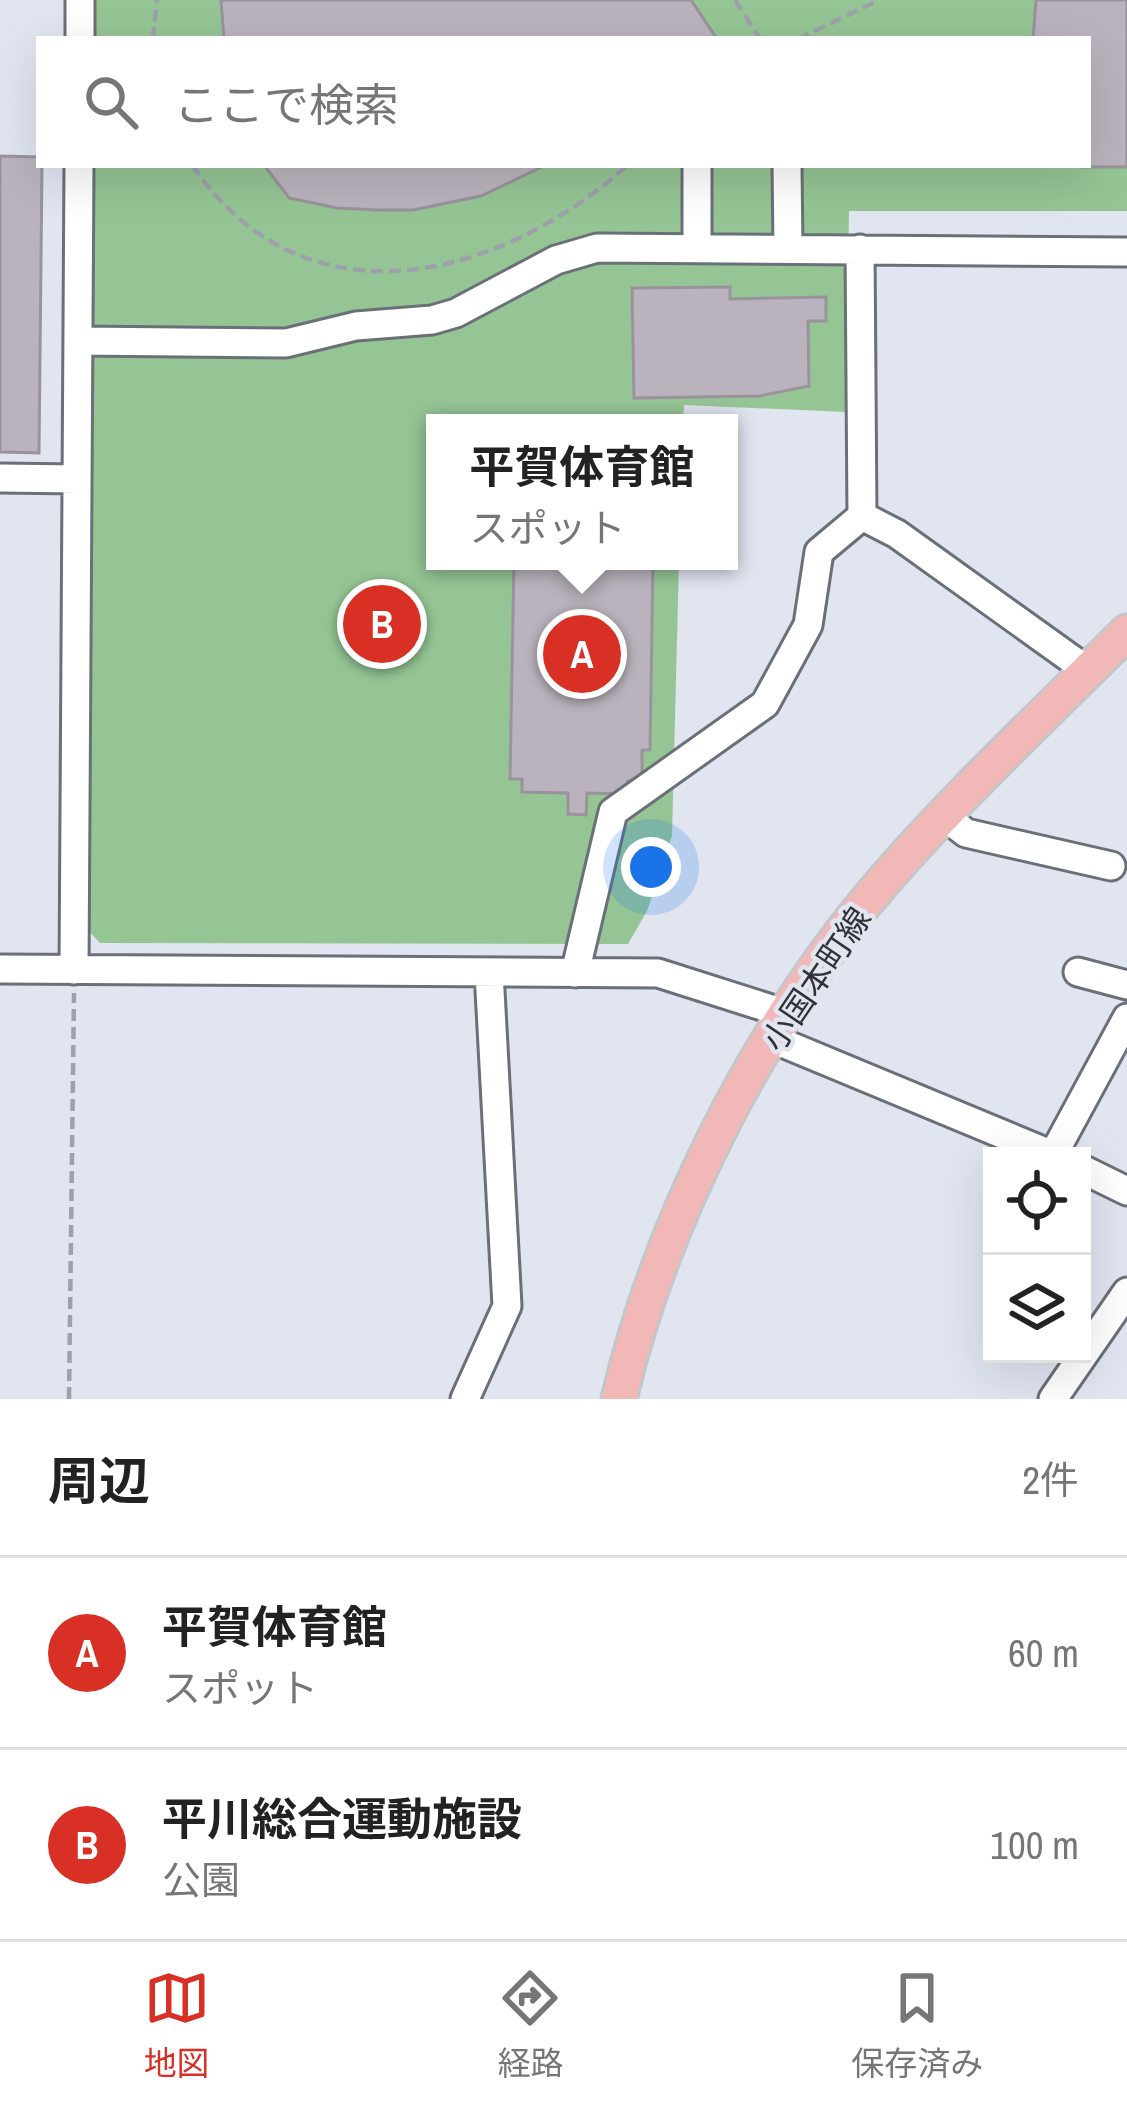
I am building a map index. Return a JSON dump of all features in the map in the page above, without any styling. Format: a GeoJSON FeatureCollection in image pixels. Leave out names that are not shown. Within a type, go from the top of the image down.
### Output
{"type":"FeatureCollection","features":[{"type":"Feature","properties":{"kind":"main road","name":"小国本町線"},"geometry":{"type":"LineString","coordinates":[[619,1399],[640,1324],[682,1214],[716,1139],[780,1026],[866,903],[944,816],[1127,632]]}},
{"type":"Feature","properties":{"kind":"street"},"geometry":{"type":"LineString","coordinates":[[80,0],[80,36]]}},
{"type":"Feature","properties":{"kind":"street"},"geometry":{"type":"LineString","coordinates":[[74,970],[79,168]]}},
{"type":"Feature","properties":{"kind":"street"},"geometry":{"type":"LineString","coordinates":[[697,168],[697,248]]}},
{"type":"Feature","properties":{"kind":"street"},"geometry":{"type":"LineString","coordinates":[[787,168],[788,249]]}},
{"type":"Feature","properties":{"kind":"street"},"geometry":{"type":"LineString","coordinates":[[860,249],[862,517]]}},
{"type":"Feature","properties":{"kind":"street"},"geometry":{"type":"LineString","coordinates":[[78,341],[286,343],[356,326],[404,324],[456,313],[578,250],[1127,252]]}},
{"type":"Feature","properties":{"kind":"street"},"geometry":{"type":"LineString","coordinates":[[0,478],[77,479]]}},
{"type":"Feature","properties":{"kind":"street"},"geometry":{"type":"LineString","coordinates":[[862,517],[898,534],[1088,671]]}},
{"type":"Feature","properties":{"kind":"street"},"geometry":{"type":"LineString","coordinates":[[574,973],[613,812],[765,704],[808,625],[819,552],[862,517]]}},
{"type":"Feature","properties":{"kind":"street"},"geometry":{"type":"LineString","coordinates":[[944,816],[966,833],[1111,866]]}},
{"type":"Feature","properties":{"kind":"street"},"geometry":{"type":"LineString","coordinates":[[0,969],[658,974],[1037,1147]]}},
{"type":"Feature","properties":{"kind":"street"},"geometry":{"type":"LineString","coordinates":[[465,1399],[507,1306],[489,972]]}},
{"type":"Feature","properties":{"kind":"street"},"geometry":{"type":"LineString","coordinates":[[1078,972],[1127,986]]}},
{"type":"Feature","properties":{"kind":"street"},"geometry":{"type":"LineString","coordinates":[[1058,1147],[1127,1018]]}},
{"type":"Feature","properties":{"kind":"street"},"geometry":{"type":"LineString","coordinates":[[1091,1173],[1127,1191]]}},
{"type":"Feature","properties":{"kind":"street"},"geometry":{"type":"LineString","coordinates":[[1053,1399],[1127,1292]]}},
{"type":"Feature","properties":{"kind":"path"},"geometry":{"type":"LineString","coordinates":[[153,36],[157,0]]}},
{"type":"Feature","properties":{"kind":"path"},"geometry":{"type":"LineString","coordinates":[[735,0],[758,36]]}},
{"type":"Feature","properties":{"kind":"path"},"geometry":{"type":"LineString","coordinates":[[804,36],[879,0]]}},
{"type":"Feature","properties":{"kind":"path"},"geometry":{"type":"LineString","coordinates":[[195,168],[237,217],[287,250],[333,267],[402,273],[478,255],[551,223],[624,168]]}},
{"type":"Feature","properties":{"kind":"path"},"geometry":{"type":"LineString","coordinates":[[69,1399],[74,970]]}},
{"type":"Feature","properties":{"kind":"green space"},"geometry":{"type":"Polygon","coordinates":[[[86,0],[1127,0],[1127,211],[849,211],[846,412],[684,405],[684,414],[426,414],[426,570],[679,570],[672,836],[647,911],[628,944],[100,943],[88,930],[87,168],[1091,168],[1091,36],[87,36],[86,0]]]}},
{"type":"Feature","properties":{"kind":"building"},"geometry":{"type":"Polygon","coordinates":[[[221,0],[691,0],[715,36],[224,36],[221,0]]]}},
{"type":"Feature","properties":{"kind":"building"},"geometry":{"type":"Polygon","coordinates":[[[1036,0],[1127,0],[1127,167],[1091,167],[1091,36],[1033,36],[1036,0]]]}},
{"type":"Feature","properties":{"kind":"building"},"geometry":{"type":"Polygon","coordinates":[[[0,156],[36,157],[36,168],[42,168],[39,453],[0,452],[0,156]]]}},
{"type":"Feature","properties":{"kind":"building"},"geometry":{"type":"Polygon","coordinates":[[[266,168],[540,168],[481,196],[413,210],[337,208],[289,198],[266,168]]]}},
{"type":"Feature","properties":{"kind":"building"},"geometry":{"type":"Polygon","coordinates":[[[730,287],[730,299],[826,297],[826,321],[808,321],[809,386],[760,396],[634,398],[632,288],[730,287]]]}},
{"type":"Feature","properties":{"kind":"building"},"geometry":{"type":"Polygon","coordinates":[[[514,570],[653,570],[650,750],[642,750],[642,781],[628,781],[628,794],[587,793],[586,815],[568,814],[568,793],[522,792],[522,779],[510,779],[514,570]]]}},
{"type":"Feature","properties":{"kind":"place","name":"平川総合運動施設"},"geometry":{"type":"Point","coordinates":[382,624]}},
{"type":"Feature","properties":{"kind":"place","name":"平賀体育館"},"geometry":{"type":"Point","coordinates":[582,654]}}]}
